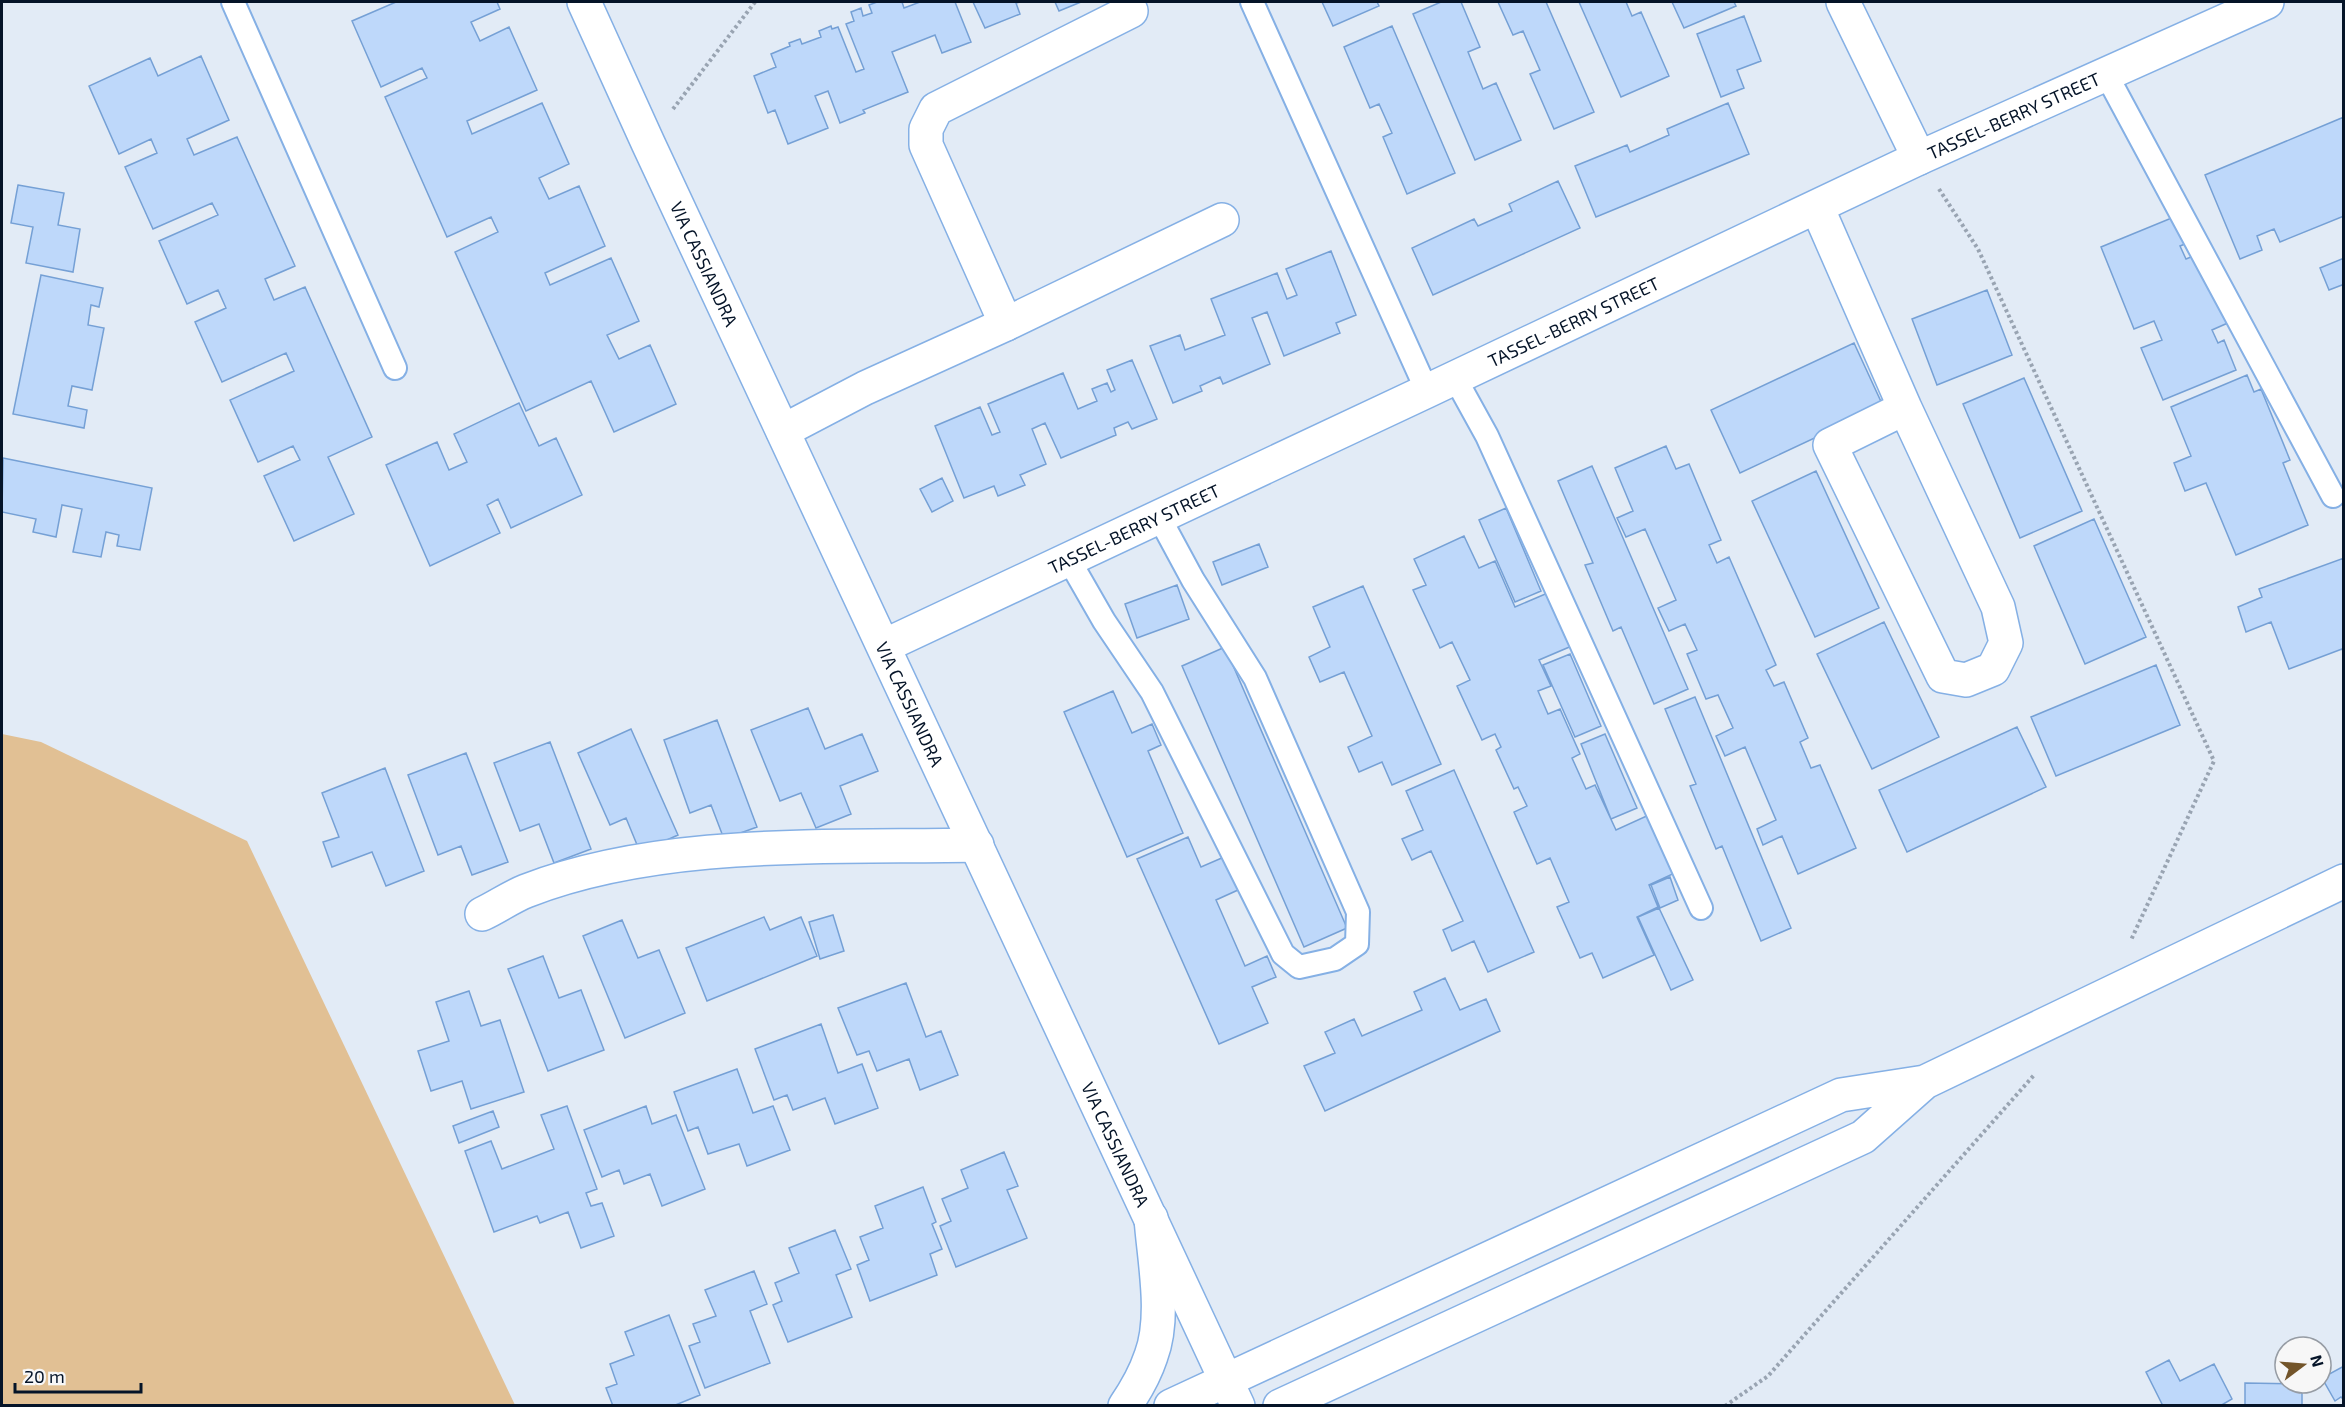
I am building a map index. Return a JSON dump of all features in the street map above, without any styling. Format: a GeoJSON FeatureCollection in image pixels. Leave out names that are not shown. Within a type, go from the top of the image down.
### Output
{"type":"FeatureCollection","features":[{"type":"Feature","properties":{"kind":"street","name":"VIA CASSIANDRA"},"geometry":{"type":"LineString","coordinates":[[584,2],[1232,1393]]}},
{"type":"Feature","properties":{"kind":"street"},"geometry":{"type":"LineString","coordinates":[[1843,2],[1919,158]]}},
{"type":"Feature","properties":{"kind":"street","name":"TASSEL-BERRY STREET"},"geometry":{"type":"LineString","coordinates":[[884,646],[1919,158],[2266,2]]}},
{"type":"Feature","properties":{"kind":"street"},"geometry":{"type":"LineString","coordinates":[[1006,324],[926,145],[926,129],[936,109],[1131,11]]}},
{"type":"Feature","properties":{"kind":"street"},"geometry":{"type":"LineString","coordinates":[[1817,207],[1905,408],[1998,607],[2006,643],[1993,669],[1965,680],[1942,676],[1830,445],[1905,408]]}},
{"type":"Feature","properties":{"kind":"street"},"geometry":{"type":"LineString","coordinates":[[783,430],[865,388],[1006,324],[1222,220]]}},
{"type":"Feature","properties":{"kind":"street"},"geometry":{"type":"LineString","coordinates":[[482,914],[525,891],[569,877],[635,862],[695,854],[764,849],[977,845]]}},
{"type":"Feature","properties":{"kind":"street"},"geometry":{"type":"LineString","coordinates":[[1280,1406],[1863,1137],[1925,1082],[2343,881]]}},
{"type":"Feature","properties":{"kind":"street"},"geometry":{"type":"LineString","coordinates":[[1171,1406],[1232,1393],[1841,1095],[1925,1082]]}},
{"type":"Feature","properties":{"kind":"street"},"geometry":{"type":"LineString","coordinates":[[1125,1406],[1141,1382],[1152,1354],[1158,1327],[1151,1218]]}},
{"type":"Feature","properties":{"kind":"lane"},"geometry":{"type":"LineString","coordinates":[[233,2],[395,368]]}},
{"type":"Feature","properties":{"kind":"lane"},"geometry":{"type":"LineString","coordinates":[[1252,2],[1441,385],[1492,446],[1701,908]]}},
{"type":"Feature","properties":{"kind":"lane"},"geometry":{"type":"LineString","coordinates":[[2106,74],[2333,496]]}},
{"type":"Feature","properties":{"kind":"lane"},"geometry":{"type":"LineString","coordinates":[[1069,560],[1104,621],[1152,692],[1282,954],[1299,967],[1335,959],[1357,944],[1358,912],[1255,678],[1193,580],[1159,517]]}},
{"type":"Feature","properties":{"kind":"path"},"geometry":{"type":"LineString","coordinates":[[648,143],[755,2]]}},
{"type":"Feature","properties":{"kind":"path"},"geometry":{"type":"LineString","coordinates":[[1919,158],[1978,249],[2214,761],[2130,942]]}},
{"type":"Feature","properties":{"kind":"path"},"geometry":{"type":"LineString","coordinates":[[1725,1406],[1768,1376],[2042,1066]]}},
{"type":"Feature","properties":{"kind":"shaded area"},"geometry":{"type":"Polygon","coordinates":[[[2,734],[41,742],[247,841],[515,1405],[2,1405],[2,734]]]}},
{"type":"Feature","properties":{"kind":"building"},"geometry":{"type":"Polygon","coordinates":[[[396,2],[497,2],[500,9],[471,22],[480,41],[509,27],[537,90],[467,121],[472,134],[542,103],[569,164],[539,178],[549,199],[579,186],[605,246],[545,273],[550,285],[611,258],[639,321],[607,335],[619,359],[650,345],[676,404],[614,432],[591,381],[526,411],[455,252],[498,232],[491,217],[447,237],[385,97],[427,78],[422,68],[381,87],[352,21],[396,2]]]}},
{"type":"Feature","properties":{"kind":"building"},"geometry":{"type":"Polygon","coordinates":[[[877,2],[902,2],[904,8],[920,2],[955,2],[971,42],[942,53],[935,35],[892,52],[908,92],[863,110],[865,113],[840,123],[828,91],[815,96],[828,128],[788,144],[775,110],[768,113],[754,76],[776,67],[771,54],[800,39],[802,44],[821,37],[819,31],[831,26],[832,29],[838,27],[856,72],[864,69],[846,24],[854,21],[851,12],[861,8],[863,16],[872,13],[869,5],[877,2]]]}},
{"type":"Feature","properties":{"kind":"building"},"geometry":{"type":"Polygon","coordinates":[[[973,2],[1020,2],[1016,3],[1020,14],[985,28],[973,2]]]}},
{"type":"Feature","properties":{"kind":"building"},"geometry":{"type":"Polygon","coordinates":[[[1055,2],[1081,2],[1059,11],[1055,2]]]}},
{"type":"Feature","properties":{"kind":"building"},"geometry":{"type":"Polygon","coordinates":[[[1322,2],[1377,2],[1379,6],[1333,26],[1322,2]]]}},
{"type":"Feature","properties":{"kind":"building"},"geometry":{"type":"Polygon","coordinates":[[[1441,2],[1461,2],[1480,47],[1468,52],[1483,89],[1496,83],[1521,140],[1475,160],[1413,14],[1441,2]]]}},
{"type":"Feature","properties":{"kind":"building"},"geometry":{"type":"Polygon","coordinates":[[[1498,2],[1546,2],[1594,112],[1554,129],[1530,74],[1540,70],[1523,31],[1513,35],[1498,2]]]}},
{"type":"Feature","properties":{"kind":"building"},"geometry":{"type":"Polygon","coordinates":[[[1579,2],[1626,2],[1632,16],[1641,12],[1669,76],[1621,97],[1579,2]]]}},
{"type":"Feature","properties":{"kind":"building"},"geometry":{"type":"Polygon","coordinates":[[[1672,2],[1734,2],[1736,6],[1684,28],[1672,2]]]}},
{"type":"Feature","properties":{"kind":"building"},"geometry":{"type":"Polygon","coordinates":[[[1744,16],[1761,61],[1737,70],[1744,88],[1721,97],[1697,34],[1744,16]]]}},
{"type":"Feature","properties":{"kind":"building"},"geometry":{"type":"Polygon","coordinates":[[[1392,26],[1455,173],[1407,194],[1383,137],[1392,133],[1379,104],[1370,108],[1344,47],[1392,26]]]}},
{"type":"Feature","properties":{"kind":"building"},"geometry":{"type":"Polygon","coordinates":[[[201,56],[229,120],[187,139],[194,155],[237,137],[295,266],[265,279],[274,300],[305,287],[372,437],[328,457],[354,514],[294,541],[264,476],[300,460],[293,446],[258,462],[230,400],[294,371],[286,353],[222,382],[195,322],[226,308],[218,290],[187,304],[159,241],[218,215],[212,203],[153,229],[125,167],[157,153],[151,139],[119,154],[89,86],[150,58],[158,76],[201,56]]]}},
{"type":"Feature","properties":{"kind":"building"},"geometry":{"type":"Polygon","coordinates":[[[1728,103],[1749,154],[1596,217],[1575,166],[1627,145],[1630,152],[1669,135],[1667,129],[1728,103]]]}},
{"type":"Feature","properties":{"kind":"building"},"geometry":{"type":"Polygon","coordinates":[[[2344,117],[2344,216],[2280,242],[2274,229],[2257,236],[2262,250],[2240,259],[2205,175],[2344,117]]]}},
{"type":"Feature","properties":{"kind":"building"},"geometry":{"type":"Polygon","coordinates":[[[1558,181],[1580,228],[1433,295],[1412,248],[1474,219],[1478,226],[1512,211],[1509,204],[1558,181]]]}},
{"type":"Feature","properties":{"kind":"building"},"geometry":{"type":"Polygon","coordinates":[[[18,185],[64,193],[58,225],[80,229],[73,272],[26,263],[33,227],[11,223],[18,185]]]}},
{"type":"Feature","properties":{"kind":"building"},"geometry":{"type":"Polygon","coordinates":[[[2174,217],[2185,244],[2180,246],[2186,259],[2201,253],[2230,322],[2212,330],[2218,343],[2224,340],[2236,370],[2163,400],[2141,348],[2162,340],[2154,321],[2134,329],[2101,247],[2174,217]]]}},
{"type":"Feature","properties":{"kind":"building"},"geometry":{"type":"Polygon","coordinates":[[[1331,251],[1356,315],[1336,323],[1340,333],[1284,356],[1267,312],[1252,318],[1270,364],[1223,384],[1220,377],[1200,386],[1202,391],[1173,403],[1150,346],[1180,335],[1185,350],[1225,335],[1211,299],[1277,273],[1287,299],[1297,295],[1286,269],[1331,251]]]}},
{"type":"Feature","properties":{"kind":"building"},"geometry":{"type":"Polygon","coordinates":[[[2344,258],[2344,289],[2342,285],[2329,290],[2320,268],[2344,258]]]}},
{"type":"Feature","properties":{"kind":"building"},"geometry":{"type":"Polygon","coordinates":[[[41,275],[103,288],[99,307],[91,305],[88,325],[104,328],[92,390],[72,386],[68,406],[87,410],[84,428],[13,414],[41,275]]]}},
{"type":"Feature","properties":{"kind":"building"},"geometry":{"type":"Polygon","coordinates":[[[1987,290],[2012,355],[1937,385],[1912,319],[1987,290]]]}},
{"type":"Feature","properties":{"kind":"building"},"geometry":{"type":"Polygon","coordinates":[[[1854,343],[1883,406],[1740,473],[1711,410],[1854,343]]]}},
{"type":"Feature","properties":{"kind":"building"},"geometry":{"type":"Polygon","coordinates":[[[1132,360],[1157,419],[1132,429],[1128,422],[1114,428],[1116,435],[1061,458],[1045,423],[1032,429],[1046,464],[1020,475],[1025,485],[998,496],[994,486],[964,498],[935,426],[980,407],[992,435],[1000,432],[988,404],[1063,373],[1078,409],[1097,401],[1092,389],[1107,383],[1111,392],[1115,390],[1107,370],[1132,360]]]}},
{"type":"Feature","properties":{"kind":"building"},"geometry":{"type":"Polygon","coordinates":[[[2247,375],[2254,392],[2261,389],[2290,460],[2283,463],[2308,525],[2236,555],[2206,483],[2185,491],[2174,463],[2191,456],[2171,407],[2247,375]]]}},
{"type":"Feature","properties":{"kind":"building"},"geometry":{"type":"Polygon","coordinates":[[[2024,378],[2082,511],[2020,538],[1963,404],[2024,378]]]}},
{"type":"Feature","properties":{"kind":"building"},"geometry":{"type":"Polygon","coordinates":[[[519,403],[539,446],[556,438],[582,495],[511,528],[498,499],[487,505],[500,533],[430,566],[386,465],[437,442],[449,470],[467,462],[454,434],[519,403]]]}},
{"type":"Feature","properties":{"kind":"building"},"geometry":{"type":"Polygon","coordinates":[[[1666,446],[1676,469],[1689,464],[1721,540],[1709,545],[1717,563],[1729,557],[1776,665],[1766,670],[1774,686],[1784,682],[1808,738],[1800,742],[1811,768],[1820,765],[1856,848],[1798,874],[1782,836],[1763,845],[1757,829],[1776,820],[1745,747],[1725,756],[1716,736],[1733,728],[1718,695],[1706,699],[1687,654],[1697,650],[1685,624],[1669,631],[1658,608],[1676,600],[1645,529],[1626,537],[1617,518],[1633,511],[1615,468],[1666,446]]]}},
{"type":"Feature","properties":{"kind":"building"},"geometry":{"type":"Polygon","coordinates":[[[3,458],[152,488],[140,550],[117,546],[119,535],[106,532],[101,557],[73,552],[82,509],[62,505],[56,537],[33,532],[36,519],[2,512],[3,458]]]}},
{"type":"Feature","properties":{"kind":"building"},"geometry":{"type":"Polygon","coordinates":[[[1592,466],[1688,689],[1654,704],[1621,627],[1613,631],[1585,565],[1593,563],[1558,481],[1592,466]]]}},
{"type":"Feature","properties":{"kind":"building"},"geometry":{"type":"Polygon","coordinates":[[[1816,471],[1879,608],[1815,637],[1752,501],[1816,471]]]}},
{"type":"Feature","properties":{"kind":"building"},"geometry":{"type":"Polygon","coordinates":[[[942,478],[953,501],[932,512],[920,489],[942,478]]]}},
{"type":"Feature","properties":{"kind":"building"},"geometry":{"type":"Polygon","coordinates":[[[1506,508],[1541,591],[1515,602],[1479,520],[1506,508]]]}},
{"type":"Feature","properties":{"kind":"building"},"geometry":{"type":"Polygon","coordinates":[[[2094,519],[2146,637],[2085,664],[2034,546],[2094,519]]]}},
{"type":"Feature","properties":{"kind":"building"},"geometry":{"type":"Polygon","coordinates":[[[1464,536],[1479,568],[1495,561],[1515,607],[1550,592],[1574,645],[1539,660],[1551,686],[1538,691],[1548,714],[1560,709],[1580,754],[1572,758],[1586,789],[1595,785],[1616,830],[1651,814],[1677,872],[1649,885],[1658,907],[1637,917],[1654,955],[1603,978],[1592,953],[1580,958],[1557,907],[1569,902],[1550,858],[1537,864],[1514,812],[1527,806],[1518,787],[1514,789],[1496,750],[1501,747],[1495,734],[1482,740],[1457,686],[1470,680],[1452,642],[1440,648],[1413,590],[1426,585],[1414,559],[1464,536]]]}},
{"type":"Feature","properties":{"kind":"building"},"geometry":{"type":"Polygon","coordinates":[[[1259,544],[1268,567],[1222,585],[1213,562],[1259,544]]]}},
{"type":"Feature","properties":{"kind":"building"},"geometry":{"type":"Polygon","coordinates":[[[2344,558],[2344,654],[2342,649],[2289,669],[2271,622],[2246,632],[2238,607],[2262,597],[2259,589],[2344,558]]]}},
{"type":"Feature","properties":{"kind":"building"},"geometry":{"type":"Polygon","coordinates":[[[1177,585],[1189,619],[1137,638],[1125,604],[1177,585]]]}},
{"type":"Feature","properties":{"kind":"building"},"geometry":{"type":"Polygon","coordinates":[[[1363,586],[1441,764],[1392,785],[1382,762],[1359,772],[1348,747],[1372,736],[1344,672],[1320,682],[1309,657],[1330,647],[1313,607],[1363,586]]]}},
{"type":"Feature","properties":{"kind":"building"},"geometry":{"type":"Polygon","coordinates":[[[1884,622],[1939,737],[1872,769],[1817,654],[1884,622]]]}},
{"type":"Feature","properties":{"kind":"building"},"geometry":{"type":"Polygon","coordinates":[[[1225,647],[1347,928],[1304,947],[1182,666],[1225,647]]]}},
{"type":"Feature","properties":{"kind":"building"},"geometry":{"type":"Polygon","coordinates":[[[1570,654],[1601,726],[1575,737],[1543,665],[1570,654]]]}},
{"type":"Feature","properties":{"kind":"building"},"geometry":{"type":"Polygon","coordinates":[[[2156,665],[2180,725],[2056,776],[2031,717],[2156,665]]]}},
{"type":"Feature","properties":{"kind":"building"},"geometry":{"type":"Polygon","coordinates":[[[1113,691],[1132,733],[1152,724],[1161,745],[1148,751],[1183,833],[1127,857],[1064,712],[1113,691]]]}},
{"type":"Feature","properties":{"kind":"building"},"geometry":{"type":"Polygon","coordinates":[[[1695,697],[1791,928],[1761,941],[1722,846],[1716,849],[1690,786],[1696,784],[1665,709],[1695,697]]]}},
{"type":"Feature","properties":{"kind":"building"},"geometry":{"type":"Polygon","coordinates":[[[808,708],[825,749],[862,734],[878,771],[840,786],[851,814],[816,828],[801,793],[780,801],[751,730],[808,708]]]}},
{"type":"Feature","properties":{"kind":"building"},"geometry":{"type":"Polygon","coordinates":[[[717,720],[757,827],[724,839],[711,805],[690,813],[664,740],[717,720]]]}},
{"type":"Feature","properties":{"kind":"building"},"geometry":{"type":"Polygon","coordinates":[[[2017,727],[2046,787],[1907,852],[1879,790],[2017,727]]]}},
{"type":"Feature","properties":{"kind":"building"},"geometry":{"type":"Polygon","coordinates":[[[631,729],[678,835],[640,852],[626,818],[610,825],[578,753],[631,729]]]}},
{"type":"Feature","properties":{"kind":"building"},"geometry":{"type":"Polygon","coordinates":[[[1605,734],[1637,808],[1611,819],[1581,744],[1605,734]]]}},
{"type":"Feature","properties":{"kind":"building"},"geometry":{"type":"Polygon","coordinates":[[[550,742],[591,849],[554,863],[539,824],[520,831],[494,763],[550,742]]]}},
{"type":"Feature","properties":{"kind":"building"},"geometry":{"type":"Polygon","coordinates":[[[466,753],[508,862],[472,875],[461,846],[438,855],[408,775],[466,753]]]}},
{"type":"Feature","properties":{"kind":"building"},"geometry":{"type":"Polygon","coordinates":[[[385,768],[424,871],[386,886],[372,852],[332,867],[323,842],[339,837],[322,793],[385,768]]]}},
{"type":"Feature","properties":{"kind":"building"},"geometry":{"type":"Polygon","coordinates":[[[1454,770],[1534,952],[1488,972],[1474,941],[1452,951],[1443,930],[1463,921],[1431,851],[1412,860],[1402,839],[1423,830],[1406,791],[1454,770]]]}},
{"type":"Feature","properties":{"kind":"building"},"geometry":{"type":"Polygon","coordinates":[[[1188,837],[1201,867],[1224,857],[1238,890],[1216,900],[1245,966],[1267,956],[1276,977],[1252,987],[1268,1023],[1219,1044],[1137,859],[1188,837]]]}},
{"type":"Feature","properties":{"kind":"building"},"geometry":{"type":"Polygon","coordinates":[[[1670,877],[1678,900],[1660,908],[1651,885],[1670,877]]]}},
{"type":"Feature","properties":{"kind":"building"},"geometry":{"type":"Polygon","coordinates":[[[1659,908],[1693,980],[1671,990],[1638,917],[1659,908]]]}},
{"type":"Feature","properties":{"kind":"building"},"geometry":{"type":"Polygon","coordinates":[[[833,915],[844,951],[820,959],[809,922],[833,915]]]}},
{"type":"Feature","properties":{"kind":"building"},"geometry":{"type":"Polygon","coordinates":[[[764,917],[770,930],[801,917],[817,956],[707,1001],[686,948],[764,917]]]}},
{"type":"Feature","properties":{"kind":"building"},"geometry":{"type":"Polygon","coordinates":[[[622,920],[638,958],[659,950],[685,1013],[625,1038],[583,936],[622,920]]]}},
{"type":"Feature","properties":{"kind":"building"},"geometry":{"type":"Polygon","coordinates":[[[543,956],[559,998],[581,990],[604,1050],[548,1071],[508,969],[543,956]]]}},
{"type":"Feature","properties":{"kind":"building"},"geometry":{"type":"Polygon","coordinates":[[[1445,978],[1460,1010],[1486,999],[1500,1031],[1325,1111],[1304,1066],[1335,1053],[1325,1032],[1354,1019],[1362,1036],[1422,1010],[1414,992],[1445,978]]]}},
{"type":"Feature","properties":{"kind":"building"},"geometry":{"type":"Polygon","coordinates":[[[906,983],[926,1037],[941,1031],[958,1075],[920,1090],[909,1059],[877,1071],[869,1051],[857,1055],[838,1008],[906,983]]]}},
{"type":"Feature","properties":{"kind":"building"},"geometry":{"type":"Polygon","coordinates":[[[469,991],[481,1026],[500,1020],[524,1092],[471,1109],[462,1081],[431,1091],[418,1051],[449,1041],[436,1002],[469,991]]]}},
{"type":"Feature","properties":{"kind":"building"},"geometry":{"type":"Polygon","coordinates":[[[821,1024],[838,1073],[862,1064],[878,1108],[835,1124],[825,1098],[793,1110],[787,1095],[774,1100],[755,1049],[821,1024]]]}},
{"type":"Feature","properties":{"kind":"building"},"geometry":{"type":"Polygon","coordinates":[[[737,1069],[753,1113],[773,1106],[790,1150],[747,1166],[739,1144],[708,1154],[698,1127],[688,1131],[674,1092],[737,1069]]]}},
{"type":"Feature","properties":{"kind":"building"},"geometry":{"type":"Polygon","coordinates":[[[567,1106],[597,1189],[586,1193],[591,1206],[602,1203],[614,1236],[581,1248],[568,1212],[540,1223],[537,1216],[494,1232],[465,1151],[491,1141],[502,1169],[554,1149],[541,1115],[567,1106]]]}},
{"type":"Feature","properties":{"kind":"building"},"geometry":{"type":"Polygon","coordinates":[[[646,1106],[652,1124],[676,1115],[705,1189],[662,1206],[650,1174],[624,1184],[619,1170],[602,1177],[584,1130],[646,1106]]]}},
{"type":"Feature","properties":{"kind":"building"},"geometry":{"type":"Polygon","coordinates":[[[493,1111],[499,1127],[459,1143],[453,1126],[493,1111]]]}},
{"type":"Feature","properties":{"kind":"building"},"geometry":{"type":"Polygon","coordinates":[[[1004,1152],[1018,1186],[1007,1190],[1027,1238],[956,1267],[940,1226],[951,1221],[942,1199],[968,1188],[961,1170],[1004,1152]]]}},
{"type":"Feature","properties":{"kind":"building"},"geometry":{"type":"Polygon","coordinates":[[[923,1187],[936,1222],[932,1224],[942,1249],[930,1254],[937,1275],[870,1301],[857,1265],[869,1260],[860,1237],[883,1228],[875,1206],[923,1187]]]}},
{"type":"Feature","properties":{"kind":"building"},"geometry":{"type":"Polygon","coordinates":[[[835,1230],[851,1269],[836,1275],[852,1317],[788,1342],[773,1305],[782,1301],[775,1283],[799,1273],[789,1248],[835,1230]]]}},
{"type":"Feature","properties":{"kind":"building"},"geometry":{"type":"Polygon","coordinates":[[[754,1271],[767,1304],[750,1311],[770,1363],[705,1388],[689,1346],[700,1342],[693,1324],[716,1316],[705,1290],[754,1271]]]}},
{"type":"Feature","properties":{"kind":"building"},"geometry":{"type":"Polygon","coordinates":[[[669,1315],[700,1395],[673,1406],[613,1406],[606,1388],[617,1384],[610,1364],[634,1355],[625,1332],[669,1315]]]}},
{"type":"Feature","properties":{"kind":"building"},"geometry":{"type":"Polygon","coordinates":[[[2169,1360],[2180,1381],[2214,1364],[2232,1399],[2220,1406],[2163,1406],[2146,1372],[2169,1360]]]}},
{"type":"Feature","properties":{"kind":"building"},"geometry":{"type":"Polygon","coordinates":[[[2344,1366],[2344,1400],[2341,1397],[2335,1401],[2332,1395],[2333,1372],[2344,1366]]]}},
{"type":"Feature","properties":{"kind":"building"},"geometry":{"type":"Polygon","coordinates":[[[2245,1383],[2273,1383],[2273,1395],[2302,1395],[2302,1406],[2245,1406],[2245,1383]]]}}]}
